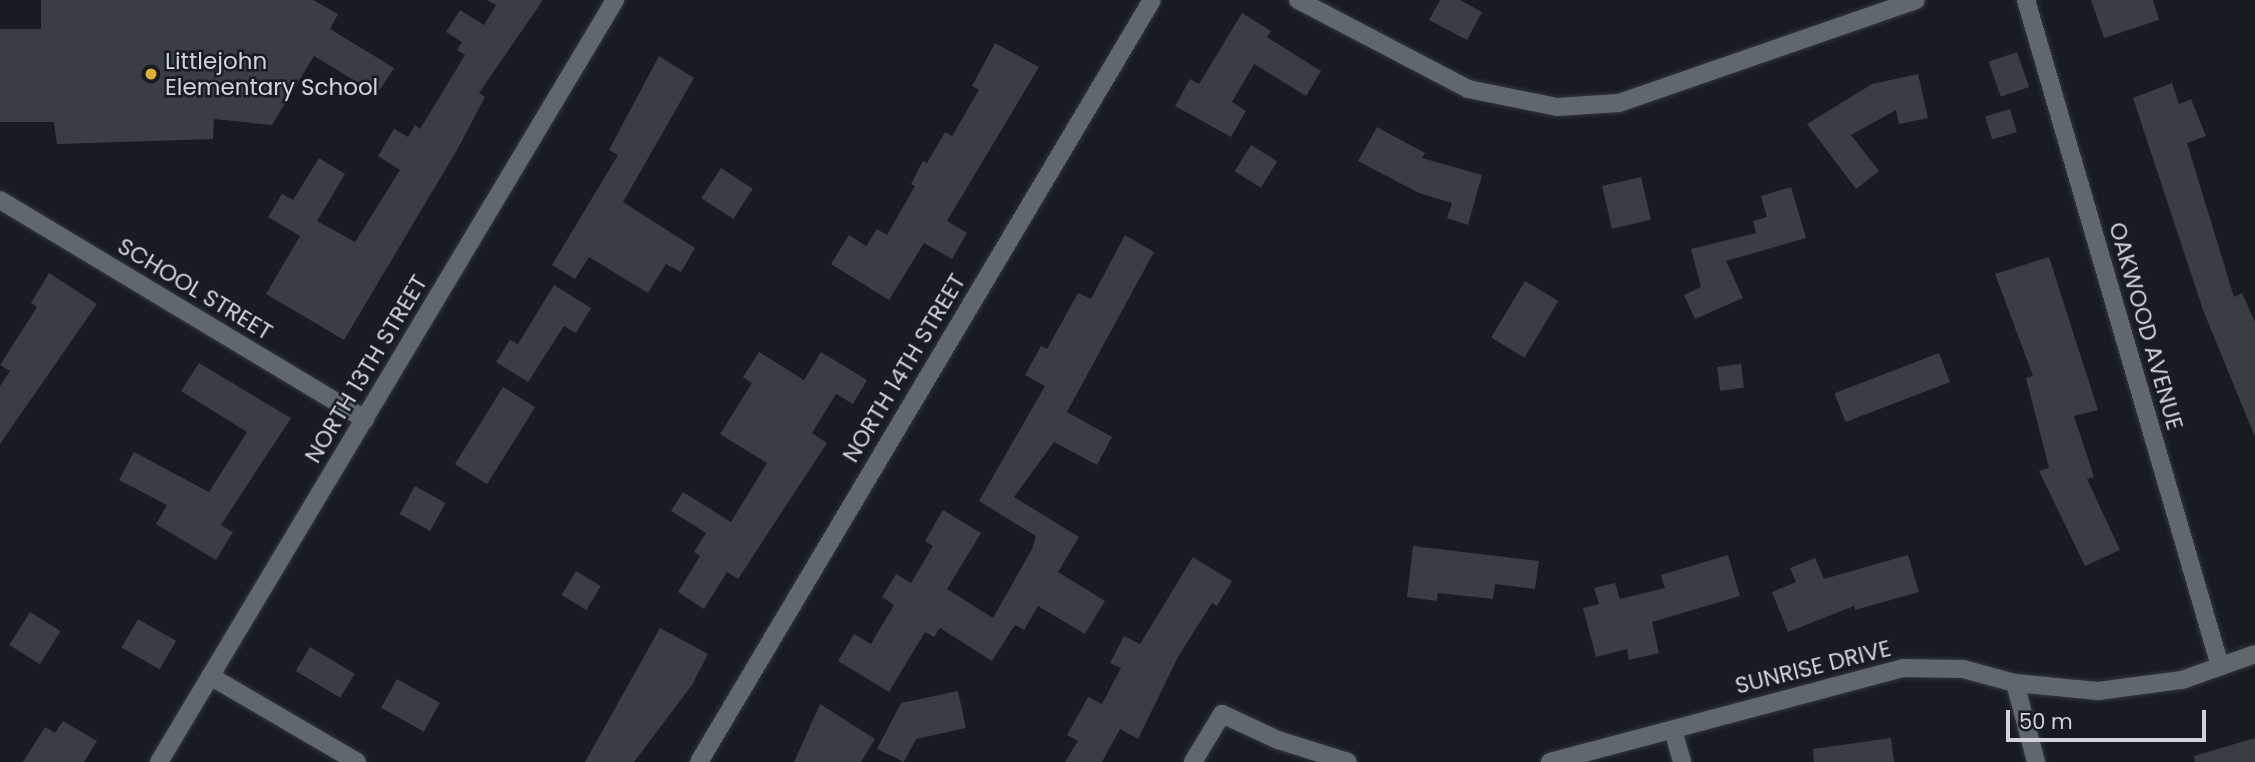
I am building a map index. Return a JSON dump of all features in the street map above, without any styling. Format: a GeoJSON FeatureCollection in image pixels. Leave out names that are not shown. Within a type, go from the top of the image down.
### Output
{"type":"FeatureCollection","features":[{"type":"Feature","properties":{"kind":"street","name":"NORTH 13TH STREET"},"geometry":{"type":"LineString","coordinates":[[159,762],[615,0]]}},
{"type":"Feature","properties":{"kind":"street","name":"NORTH 14TH STREET"},"geometry":{"type":"LineString","coordinates":[[699,762],[1152,0]]}},
{"type":"Feature","properties":{"kind":"street"},"geometry":{"type":"LineString","coordinates":[[1298,0],[1468,89],[1558,107],[1619,103],[1916,0]]}},
{"type":"Feature","properties":{"kind":"street","name":"OAKWOOD AVENUE"},"geometry":{"type":"LineString","coordinates":[[2026,0],[2220,666]]}},
{"type":"Feature","properties":{"kind":"street","name":"SCHOOL STREET"},"geometry":{"type":"LineString","coordinates":[[1,202],[365,419]]}},
{"type":"Feature","properties":{"kind":"street","name":"SUNRISE DRIVE"},"geometry":{"type":"LineString","coordinates":[[1550,762],[1903,668],[1963,669],[2015,683],[2098,691],[2153,686],[2255,654]]}},
{"type":"Feature","properties":{"kind":"street"},"geometry":{"type":"LineString","coordinates":[[210,676],[357,762]]}},
{"type":"Feature","properties":{"kind":"street"},"geometry":{"type":"LineString","coordinates":[[2015,683],[2036,762]]}},
{"type":"Feature","properties":{"kind":"street"},"geometry":{"type":"LineString","coordinates":[[1194,762],[1222,714],[1320,756],[1348,762]]}},
{"type":"Feature","properties":{"kind":"street"},"geometry":{"type":"LineString","coordinates":[[1673,730],[1682,762]]}},
{"type":"Feature","properties":{"kind":"building","name":"Littlejohn Elementary School"},"geometry":{"type":"Polygon","coordinates":[[[41,0],[313,0],[338,14],[330,29],[394,68],[377,94],[314,56],[272,125],[214,119],[213,139],[57,144],[54,122],[0,122],[0,29],[41,29],[41,0]]]}},
{"type":"Feature","properties":{"kind":"building"},"geometry":{"type":"Polygon","coordinates":[[[487,0],[543,0],[479,93],[485,97],[457,150],[344,340],[266,294],[300,236],[268,217],[282,194],[293,200],[319,158],[345,174],[317,221],[355,242],[400,170],[378,156],[394,129],[408,137],[415,125],[420,129],[465,55],[457,50],[462,42],[446,32],[460,10],[484,25],[496,5],[487,0]]]}},
{"type":"Feature","properties":{"kind":"building"},"geometry":{"type":"Polygon","coordinates":[[[1440,0],[1460,0],[1482,12],[1467,40],[1429,20],[1440,0]]]}},
{"type":"Feature","properties":{"kind":"building"},"geometry":{"type":"Polygon","coordinates":[[[2091,0],[2153,0],[2159,20],[2104,38],[2091,0]]]}},
{"type":"Feature","properties":{"kind":"building"},"geometry":{"type":"Polygon","coordinates":[[[1242,13],[1271,31],[1267,37],[1321,71],[1306,96],[1254,64],[1232,102],[1246,111],[1231,137],[1175,106],[1190,79],[1199,84],[1242,13]]]}},
{"type":"Feature","properties":{"kind":"building"},"geometry":{"type":"Polygon","coordinates":[[[995,43],[1039,67],[947,221],[967,233],[952,259],[924,243],[889,300],[831,264],[849,235],[866,246],[877,229],[887,235],[915,186],[911,184],[923,161],[927,163],[945,132],[952,136],[979,90],[972,86],[995,43]]]}},
{"type":"Feature","properties":{"kind":"building"},"geometry":{"type":"Polygon","coordinates":[[[2017,52],[2029,87],[2001,97],[1989,62],[2017,52]]]}},
{"type":"Feature","properties":{"kind":"building"},"geometry":{"type":"Polygon","coordinates":[[[659,56],[694,78],[623,202],[695,248],[681,272],[666,264],[648,293],[589,257],[575,279],[552,265],[618,155],[609,150],[659,56]]]}},
{"type":"Feature","properties":{"kind":"building"},"geometry":{"type":"Polygon","coordinates":[[[1918,74],[1928,118],[1899,124],[1896,110],[1851,135],[1879,171],[1856,189],[1807,124],[1872,84],[1918,74]]]}},
{"type":"Feature","properties":{"kind":"building"},"geometry":{"type":"Polygon","coordinates":[[[2172,83],[2179,104],[2191,99],[2206,136],[2187,143],[2234,297],[2242,293],[2255,322],[2255,437],[2203,310],[2133,98],[2172,83]]]}},
{"type":"Feature","properties":{"kind":"building"},"geometry":{"type":"Polygon","coordinates":[[[2010,109],[2017,132],[1992,140],[1985,117],[2010,109]]]}},
{"type":"Feature","properties":{"kind":"building"},"geometry":{"type":"Polygon","coordinates":[[[1377,127],[1425,153],[1422,158],[1482,175],[1468,225],[1447,218],[1452,203],[1419,193],[1358,161],[1377,127]]]}},
{"type":"Feature","properties":{"kind":"building"},"geometry":{"type":"Polygon","coordinates":[[[1251,145],[1277,161],[1261,188],[1235,171],[1251,145]]]}},
{"type":"Feature","properties":{"kind":"building"},"geometry":{"type":"Polygon","coordinates":[[[721,168],[753,189],[733,219],[701,198],[721,168]]]}},
{"type":"Feature","properties":{"kind":"building"},"geometry":{"type":"Polygon","coordinates":[[[1641,177],[1651,220],[1612,229],[1602,186],[1641,177]]]}},
{"type":"Feature","properties":{"kind":"building"},"geometry":{"type":"Polygon","coordinates":[[[1791,187],[1806,238],[1726,261],[1743,298],[1695,319],[1684,295],[1701,287],[1691,249],[1756,233],[1753,221],[1767,217],[1761,196],[1791,187]]]}},
{"type":"Feature","properties":{"kind":"building"},"geometry":{"type":"Polygon","coordinates":[[[1125,235],[1154,252],[1067,412],[1112,437],[1097,465],[1054,442],[1014,497],[1079,537],[1058,572],[1105,601],[1085,634],[1038,606],[1024,630],[1015,625],[992,661],[940,628],[934,637],[925,632],[889,692],[838,661],[854,634],[871,644],[894,605],[882,597],[896,574],[911,583],[933,546],[925,541],[943,510],[981,533],[947,589],[993,618],[1032,549],[1036,536],[979,501],[1045,386],[1025,375],[1041,346],[1047,349],[1078,293],[1091,299],[1125,235]]]}},
{"type":"Feature","properties":{"kind":"building"},"geometry":{"type":"Polygon","coordinates":[[[2049,257],[2098,410],[2074,416],[2094,477],[2087,479],[2120,550],[2085,566],[2039,471],[2049,468],[2026,378],[2033,376],[1995,274],[2049,257]]]}},
{"type":"Feature","properties":{"kind":"building"},"geometry":{"type":"Polygon","coordinates":[[[49,273],[97,304],[0,444],[0,386],[10,371],[0,365],[37,307],[31,303],[49,273]]]}},
{"type":"Feature","properties":{"kind":"building"},"geometry":{"type":"Polygon","coordinates":[[[1525,281],[1558,301],[1524,358],[1491,338],[1525,281]]]}},
{"type":"Feature","properties":{"kind":"building"},"geometry":{"type":"Polygon","coordinates":[[[554,285],[591,308],[576,333],[564,326],[528,382],[496,362],[510,340],[518,344],[554,285]]]}},
{"type":"Feature","properties":{"kind":"building"},"geometry":{"type":"Polygon","coordinates":[[[759,352],[804,380],[821,352],[867,380],[853,404],[836,394],[812,433],[827,443],[738,579],[727,572],[704,609],[678,592],[700,556],[694,552],[706,533],[671,511],[683,492],[731,522],[767,463],[720,434],[752,383],[743,377],[759,352]]]}},
{"type":"Feature","properties":{"kind":"building"},"geometry":{"type":"Polygon","coordinates":[[[1939,353],[1950,382],[1846,422],[1834,393],[1939,353]]]}},
{"type":"Feature","properties":{"kind":"building"},"geometry":{"type":"Polygon","coordinates":[[[199,363],[291,418],[221,525],[233,532],[216,560],[156,524],[167,505],[119,480],[134,452],[209,492],[247,432],[181,391],[199,363]]]}},
{"type":"Feature","properties":{"kind":"building"},"geometry":{"type":"Polygon","coordinates":[[[1741,364],[1744,388],[1720,391],[1717,367],[1741,364]]]}},
{"type":"Feature","properties":{"kind":"building"},"geometry":{"type":"Polygon","coordinates":[[[503,387],[535,407],[487,484],[455,464],[503,387]]]}},
{"type":"Feature","properties":{"kind":"building"},"geometry":{"type":"Polygon","coordinates":[[[415,486],[446,503],[430,531],[399,514],[415,486]]]}},
{"type":"Feature","properties":{"kind":"building"},"geometry":{"type":"Polygon","coordinates":[[[1413,546],[1539,561],[1535,589],[1495,584],[1493,599],[1438,593],[1437,601],[1407,597],[1413,546]]]}},
{"type":"Feature","properties":{"kind":"building"},"geometry":{"type":"Polygon","coordinates":[[[1728,555],[1740,596],[1652,622],[1659,653],[1629,660],[1627,649],[1596,657],[1583,608],[1599,604],[1594,588],[1615,583],[1620,599],[1665,588],[1661,575],[1728,555]]]}},
{"type":"Feature","properties":{"kind":"building"},"geometry":{"type":"Polygon","coordinates":[[[1908,555],[1919,592],[1855,610],[1854,606],[1788,632],[1772,592],[1796,582],[1790,568],[1815,558],[1824,579],[1908,555]]]}},
{"type":"Feature","properties":{"kind":"building"},"geometry":{"type":"Polygon","coordinates":[[[1193,557],[1232,581],[1217,606],[1212,603],[1178,657],[1138,739],[1120,729],[1102,762],[1065,762],[1078,741],[1067,735],[1088,697],[1102,704],[1121,668],[1110,663],[1124,636],[1140,644],[1193,557]]]}},
{"type":"Feature","properties":{"kind":"building"},"geometry":{"type":"Polygon","coordinates":[[[576,571],[601,586],[586,610],[562,595],[576,571]]]}},
{"type":"Feature","properties":{"kind":"building"},"geometry":{"type":"Polygon","coordinates":[[[30,612],[61,631],[40,664],[9,645],[30,612]]]}},
{"type":"Feature","properties":{"kind":"building"},"geometry":{"type":"Polygon","coordinates":[[[138,619],[176,641],[160,670],[122,648],[138,619]]]}},
{"type":"Feature","properties":{"kind":"building"},"geometry":{"type":"Polygon","coordinates":[[[660,628],[708,654],[692,685],[634,762],[585,762],[660,628]]]}},
{"type":"Feature","properties":{"kind":"building"},"geometry":{"type":"Polygon","coordinates":[[[310,647],[355,674],[340,698],[296,671],[310,647]]]}},
{"type":"Feature","properties":{"kind":"building"},"geometry":{"type":"Polygon","coordinates":[[[397,679],[440,703],[424,732],[381,708],[397,679]]]}},
{"type":"Feature","properties":{"kind":"building"},"geometry":{"type":"Polygon","coordinates":[[[958,691],[966,728],[916,739],[904,762],[877,749],[901,703],[958,691]]]}},
{"type":"Feature","properties":{"kind":"building"},"geometry":{"type":"Polygon","coordinates":[[[820,704],[875,739],[861,762],[794,762],[820,704]]]}},
{"type":"Feature","properties":{"kind":"building"},"geometry":{"type":"Polygon","coordinates":[[[63,721],[97,741],[84,762],[23,762],[45,727],[55,733],[63,721]]]}},
{"type":"Feature","properties":{"kind":"building"},"geometry":{"type":"Polygon","coordinates":[[[1891,738],[1894,762],[1814,762],[1813,749],[1891,738]]]}},
{"type":"Feature","properties":{"kind":"building"},"geometry":{"type":"Polygon","coordinates":[[[2255,738],[2255,762],[2195,762],[2194,756],[2255,738]]]}},
{"type":"Feature","properties":{"kind":"place","name":"Littlejohn Elementary School"},"geometry":{"type":"Point","coordinates":[151,74]}}]}
